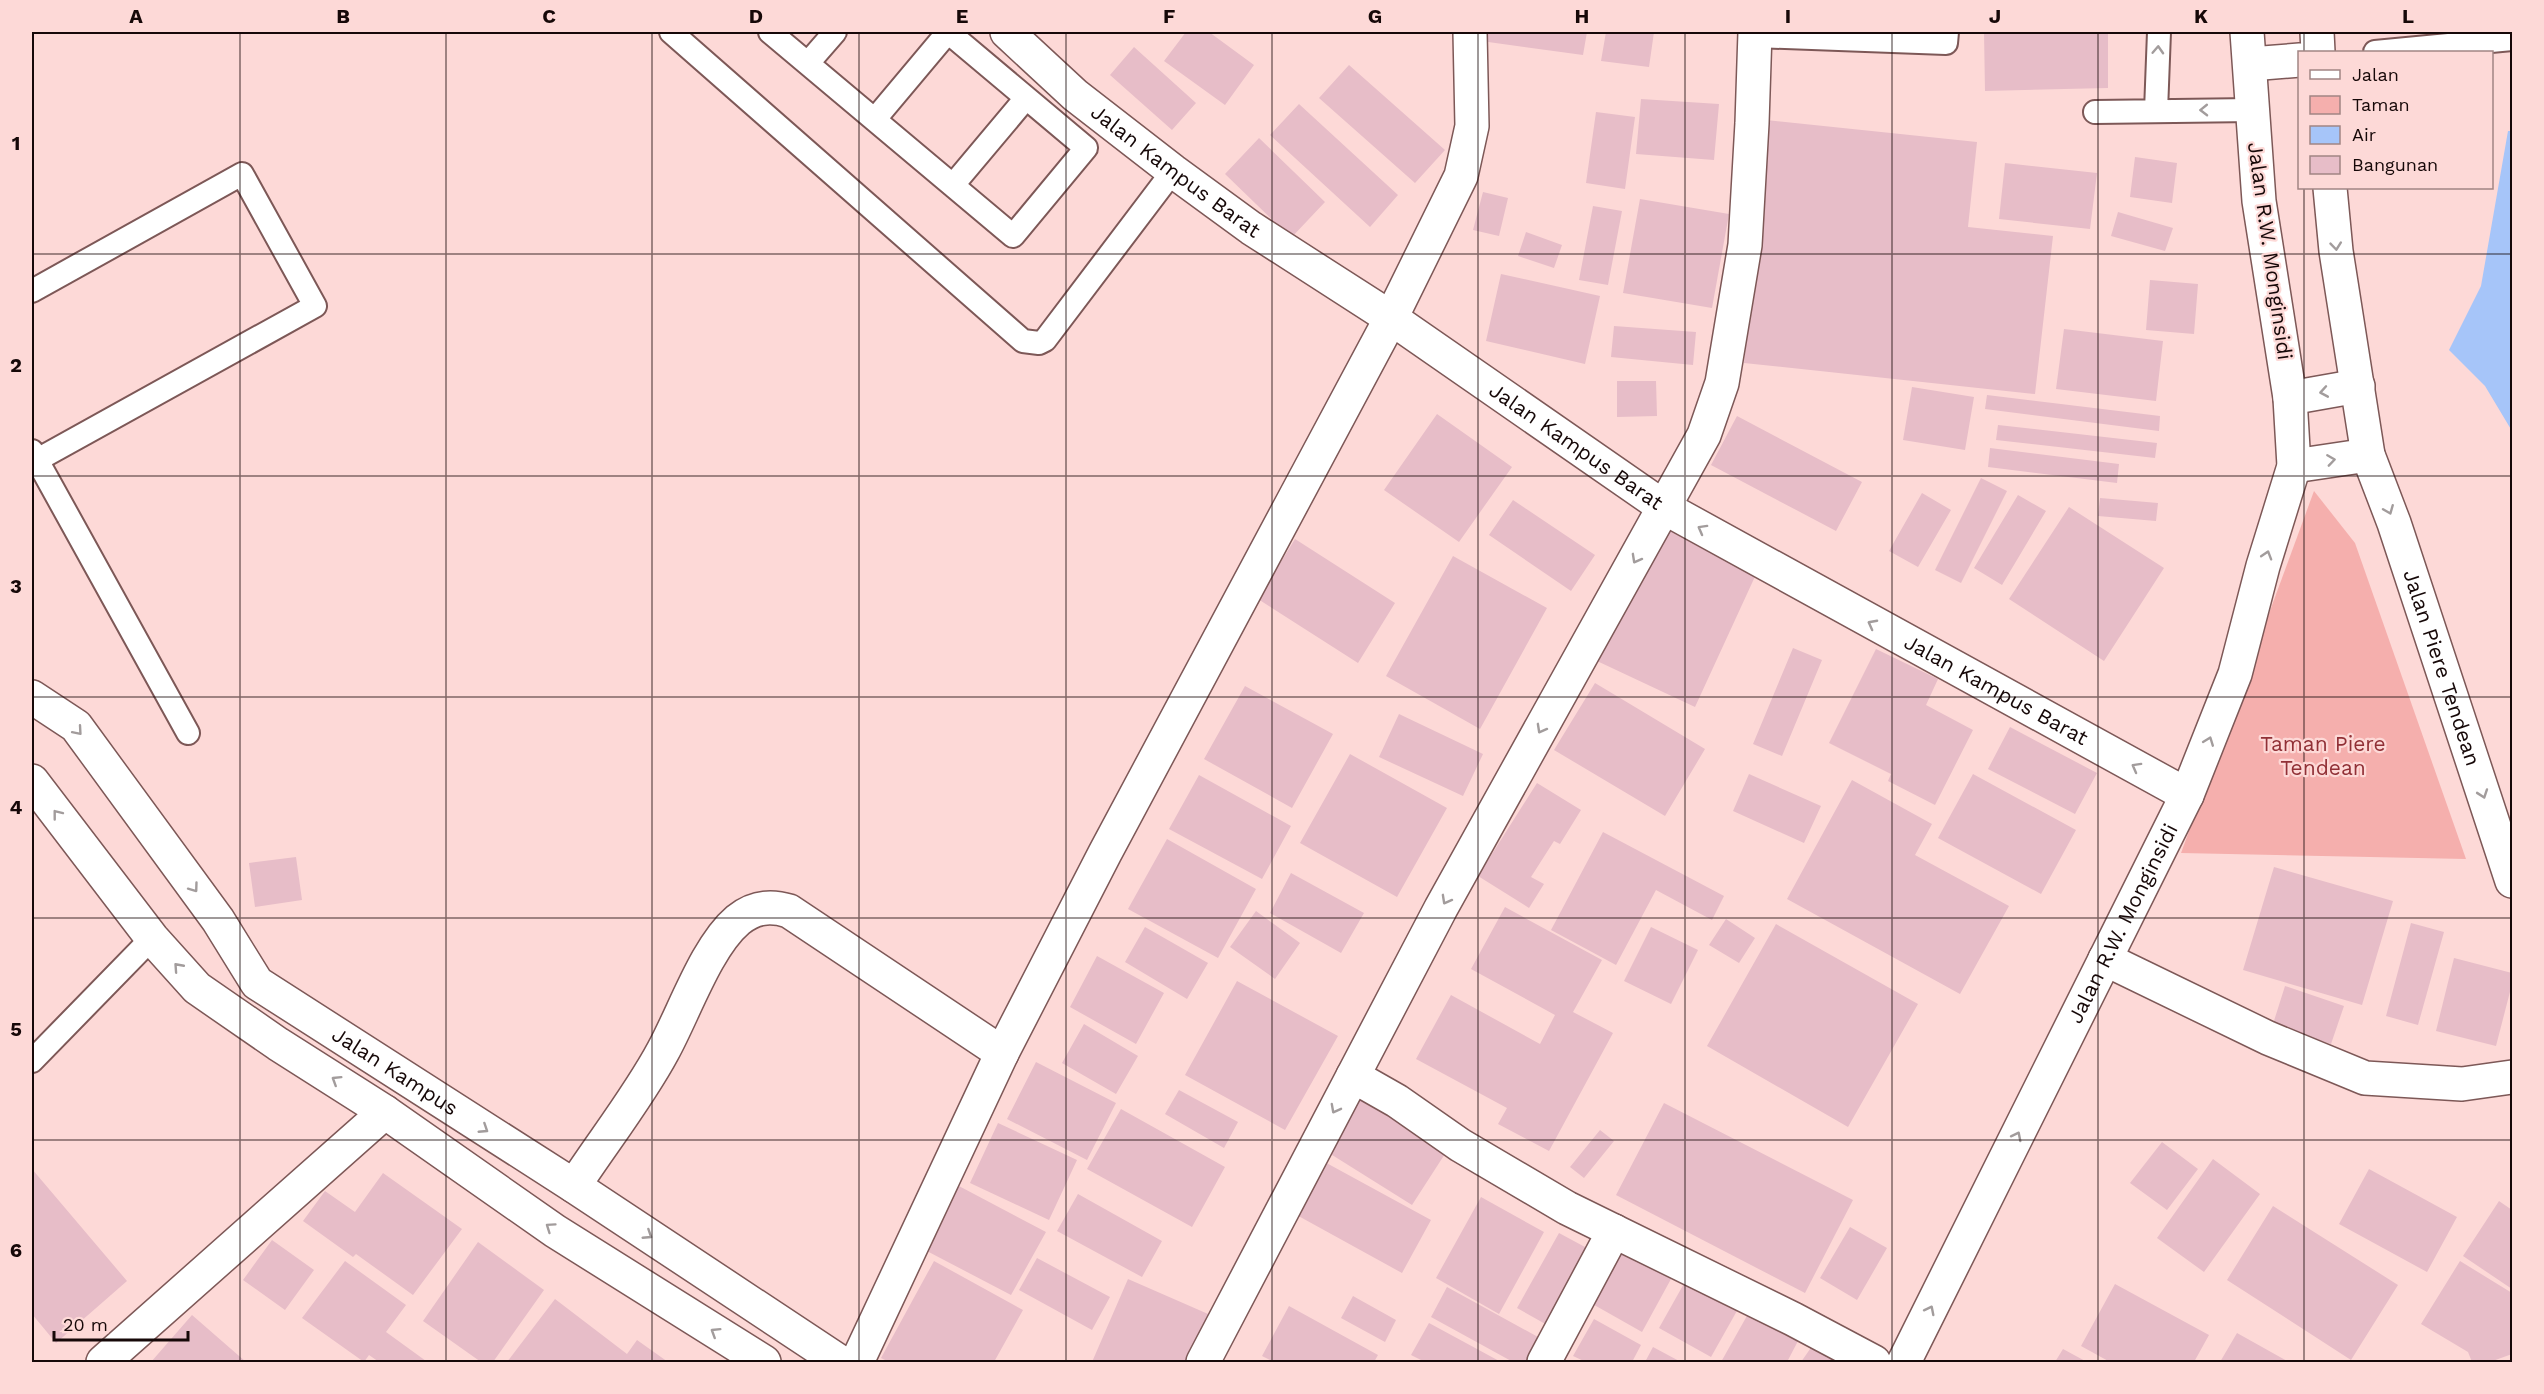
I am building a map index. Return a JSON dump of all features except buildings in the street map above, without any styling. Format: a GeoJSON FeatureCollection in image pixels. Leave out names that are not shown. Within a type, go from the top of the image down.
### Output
{"type":"FeatureCollection","features":[{"type":"Feature","properties":{"kind":"main road","name":"Jalan Kampus Barat"},"geometry":{"type":"LineString","coordinates":[[1007,32],[1075,95],[1251,228],[1391,318],[1665,508],[2187,795]]}},
{"type":"Feature","properties":{"kind":"main road"},"geometry":{"type":"LineString","coordinates":[[857,1362],[1002,1053],[1105,853],[1391,318],[1461,176],[1472,126],[1470,32]]}},
{"type":"Feature","properties":{"kind":"main road","name":"Jalan R.W. Monginsidi"},"geometry":{"type":"LineString","coordinates":[[1904,1362],[2187,795],[2235,674],[2263,566],[2294,466],[2290,398],[2259,201],[2247,32]]}},
{"type":"Feature","properties":{"kind":"main road"},"geometry":{"type":"LineString","coordinates":[[2318,32],[2318,51]]}},
{"type":"Feature","properties":{"kind":"main road"},"geometry":{"type":"LineString","coordinates":[[1203,1362],[1441,908],[1704,435],[1722,383],[1745,245],[1755,34]]}},
{"type":"Feature","properties":{"kind":"main road"},"geometry":{"type":"LineString","coordinates":[[2250,64],[2298,60]]}},
{"type":"Feature","properties":{"kind":"main road"},"geometry":{"type":"LineString","coordinates":[[2294,466],[2368,455],[2336,251],[2330,189]]}},
{"type":"Feature","properties":{"kind":"main road"},"geometry":{"type":"LineString","coordinates":[[2290,398],[2358,386]]}},
{"type":"Feature","properties":{"kind":"main road","name":"Jalan Piere Tendean"},"geometry":{"type":"LineString","coordinates":[[2368,455],[2394,523],[2512,881]]}},
{"type":"Feature","properties":{"kind":"main road","name":"Jalan Kampus"},"geometry":{"type":"LineString","coordinates":[[32,697],[76,726],[218,920],[257,983],[574,1186],[840,1362]]}},
{"type":"Feature","properties":{"kind":"main road","name":"Jalan Kampus"},"geometry":{"type":"LineString","coordinates":[[32,781],[152,938],[197,988],[278,1044],[385,1112],[555,1231],[765,1362]]}},
{"type":"Feature","properties":{"kind":"main road"},"geometry":{"type":"LineString","coordinates":[[574,1186],[662,1054],[720,938],[740,919],[759,908],[772,906],[789,911],[1002,1053]]}},
{"type":"Feature","properties":{"kind":"main road"},"geometry":{"type":"LineString","coordinates":[[2105,959],[2268,1038],[2365,1078],[2462,1084],[2512,1077]]}},
{"type":"Feature","properties":{"kind":"main road"},"geometry":{"type":"LineString","coordinates":[[1353,1076],[1397,1101],[1470,1151],[1567,1208],[1793,1319],[1874,1362]]}},
{"type":"Feature","properties":{"kind":"main road"},"geometry":{"type":"LineString","coordinates":[[103,1362],[385,1112]]}},
{"type":"Feature","properties":{"kind":"main road"},"geometry":{"type":"LineString","coordinates":[[1544,1362],[1614,1231]]}},
{"type":"Feature","properties":{"kind":"lane"},"geometry":{"type":"LineString","coordinates":[[671,32],[1023,341],[1039,343],[1045,340],[1173,171]]}},
{"type":"Feature","properties":{"kind":"lane"},"geometry":{"type":"LineString","coordinates":[[770,32],[1013,236],[1086,148],[948,32],[875,119]]}},
{"type":"Feature","properties":{"kind":"lane"},"geometry":{"type":"LineString","coordinates":[[808,63],[835,32]]}},
{"type":"Feature","properties":{"kind":"lane"},"geometry":{"type":"LineString","coordinates":[[1755,34],[1946,42],[1947,32]]}},
{"type":"Feature","properties":{"kind":"lane"},"geometry":{"type":"LineString","coordinates":[[2156,111],[2159,32]]}},
{"type":"Feature","properties":{"kind":"lane"},"geometry":{"type":"LineString","coordinates":[[2386,51],[2512,39]]}},
{"type":"Feature","properties":{"kind":"lane"},"geometry":{"type":"LineString","coordinates":[[953,185],[1026,98]]}},
{"type":"Feature","properties":{"kind":"lane"},"geometry":{"type":"LineString","coordinates":[[2095,112],[2253,110]]}},
{"type":"Feature","properties":{"kind":"lane"},"geometry":{"type":"LineString","coordinates":[[32,291],[242,174],[315,306],[34,456],[188,733]]}},
{"type":"Feature","properties":{"kind":"lane"},"geometry":{"type":"LineString","coordinates":[[32,1061],[152,938]]}},
{"type":"Feature","properties":{"kind":"green space","name":"Taman Piere Tendean"},"geometry":{"type":"Polygon","coordinates":[[[2314,491],[2355,543],[2466,859],[2181,853],[2314,491]]]}},
{"type":"Feature","properties":{"kind":"water"},"geometry":{"type":"Polygon","coordinates":[[[2508,131],[2512,131],[2512,431],[2485,386],[2449,350],[2481,286],[2508,131]]]}}]}
